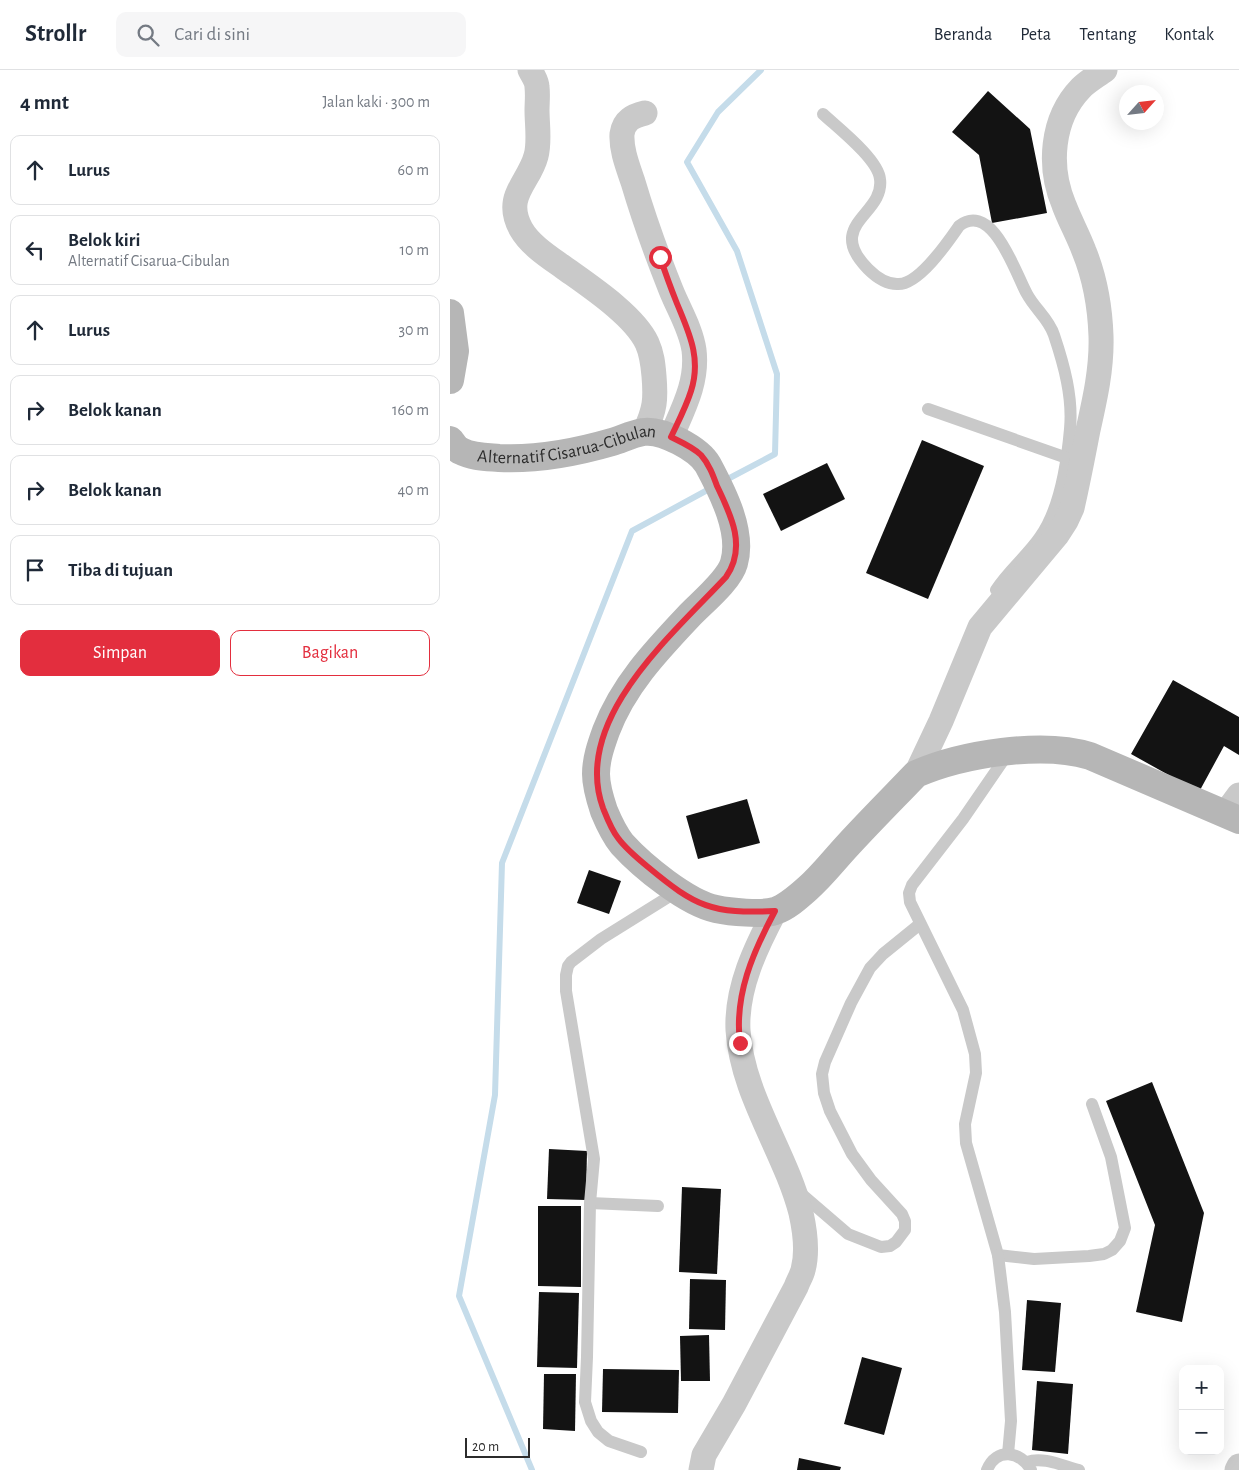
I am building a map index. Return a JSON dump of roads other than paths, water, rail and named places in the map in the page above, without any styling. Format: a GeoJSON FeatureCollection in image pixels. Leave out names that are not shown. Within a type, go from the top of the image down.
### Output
{"type":"FeatureCollection","features":[{"type":"Feature","properties":{"kind":"main road"},"geometry":{"type":"LineString","coordinates":[[450,313],[455,350],[450,380]]}},
{"type":"Feature","properties":{"kind":"main road","name":"Alternatif Cisarua-Cibulan"},"geometry":{"type":"LineString","coordinates":[[450,440],[459,450],[476,456],[512,459],[541,458],[658,434],[691,447],[700,454],[707,464],[731,516],[736,544],[735,561],[726,577],[632,680],[618,703],[600,746],[596,766],[596,783],[608,822],[615,834],[633,855],[678,892],[694,901],[717,909],[743,912],[775,911]]}},
{"type":"Feature","properties":{"kind":"main road"},"geometry":{"type":"LineString","coordinates":[[775,911],[791,901],[821,876],[916,774],[953,760],[1010,752],[1054,750],[1075,752],[1234,810]]}},
{"type":"Feature","properties":{"kind":"street"},"geometry":{"type":"LineString","coordinates":[[530,70],[538,90],[538,149],[535,161],[517,193],[515,206],[519,225],[522,232],[537,248],[592,288],[634,324],[642,334],[652,360],[656,397],[654,412],[658,434]]}},
{"type":"Feature","properties":{"kind":"street"},"geometry":{"type":"LineString","coordinates":[[916,774],[938,729],[980,627],[1038,559],[1066,522],[1079,479],[1100,371],[1101,334],[1097,297],[1091,270],[1064,204],[1056,175],[1054,153],[1058,125],[1063,112],[1082,86],[1106,70]]}},
{"type":"Feature","properties":{"kind":"street"},"geometry":{"type":"LineString","coordinates":[[645,113],[630,118],[626,123],[622,135],[623,150],[643,215],[670,288],[690,333],[695,370],[691,391],[658,434]]}},
{"type":"Feature","properties":{"kind":"street"},"geometry":{"type":"LineString","coordinates":[[701,1470],[704,1455],[734,1404],[803,1270],[806,1253],[805,1235],[795,1188],[748,1077],[738,1030],[746,973],[762,935],[775,911]]}},
{"type":"Feature","properties":{"kind":"street"},"geometry":{"type":"LineString","coordinates":[[1238,1470],[1239,1466]]}},
{"type":"Feature","properties":{"kind":"lane"},"geometry":{"type":"LineString","coordinates":[[823,114],[873,161],[880,179],[878,194],[854,228],[852,240],[856,253],[862,262],[881,280],[891,284],[901,284],[912,279],[928,265],[964,222],[984,224],[1002,242],[1027,294],[1051,327],[1058,348],[1069,392],[1071,409],[1067,458],[1052,514],[1048,525],[1024,558],[998,586],[980,627]]}},
{"type":"Feature","properties":{"kind":"lane"},"geometry":{"type":"LineString","coordinates":[[928,408],[1067,458]]}},
{"type":"Feature","properties":{"kind":"lane"},"geometry":{"type":"LineString","coordinates":[[1008,1454],[1011,1420],[1005,1312],[998,1255],[966,1143],[965,1132],[976,1073],[975,1054],[963,1010],[933,946],[920,924],[910,902],[909,893],[912,885],[963,819],[1010,752]]}},
{"type":"Feature","properties":{"kind":"lane"},"geometry":{"type":"LineString","coordinates":[[641,1452],[609,1441],[598,1432],[591,1421],[585,1402],[593,1154],[566,991],[568,966],[583,952],[678,892]]}},
{"type":"Feature","properties":{"kind":"lane"},"geometry":{"type":"LineString","coordinates":[[795,1188],[848,1234],[881,1247],[890,1246],[902,1236],[905,1230],[905,1221],[902,1214],[862,1170],[842,1134],[830,1111],[824,1093],[822,1074],[825,1062],[851,1002],[870,968],[883,954],[920,924]]}},
{"type":"Feature","properties":{"kind":"lane"},"geometry":{"type":"LineString","coordinates":[[998,1255],[1042,1259],[1089,1256],[1104,1254],[1112,1250],[1120,1241],[1125,1228],[1111,1157],[1092,1104]]}},
{"type":"Feature","properties":{"kind":"lane"},"geometry":{"type":"LineString","coordinates":[[590,1203],[658,1206]]}},
{"type":"Feature","properties":{"kind":"lane"},"geometry":{"type":"LineString","coordinates":[[987,1470],[989,1464],[998,1457],[1008,1454],[1018,1456],[1029,1466],[1038,1460],[1079,1470]]}},
{"type":"Feature","properties":{"kind":"waterway"},"geometry":{"type":"LineString","coordinates":[[724,481],[775,454],[777,374],[737,251],[687,162],[718,112],[761,70]]}},
{"type":"Feature","properties":{"kind":"waterway"},"geometry":{"type":"LineString","coordinates":[[532,1470],[459,1296],[495,1095],[502,863],[632,531],[713,487]]}}]}
